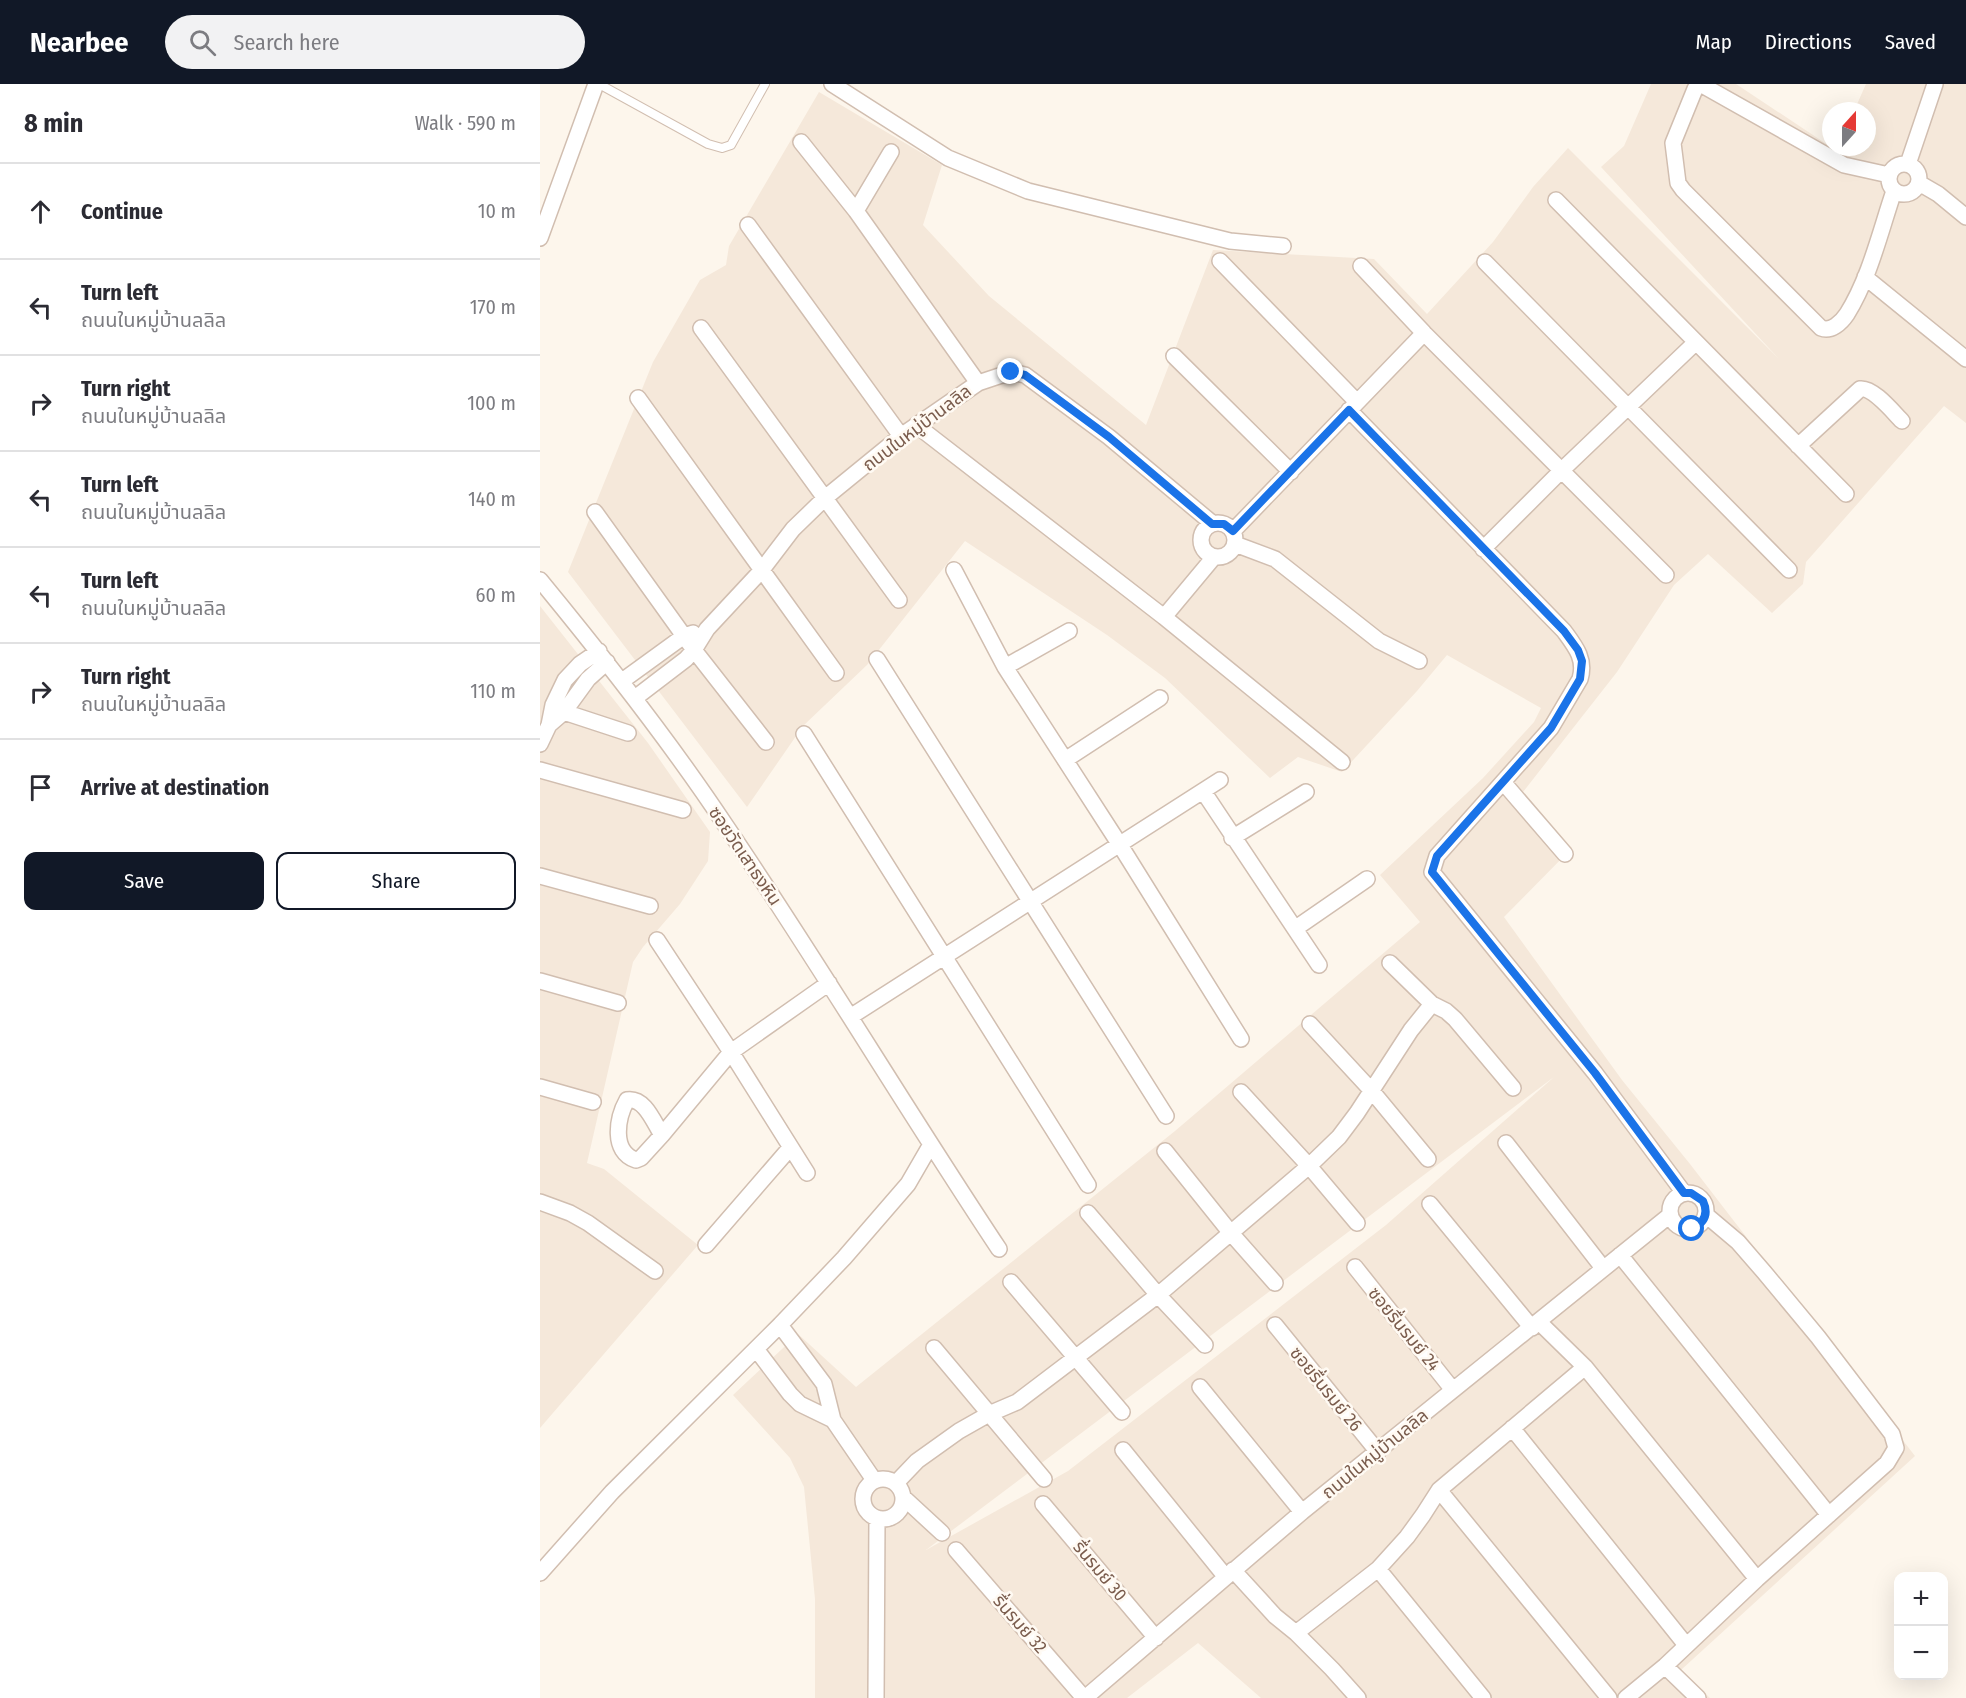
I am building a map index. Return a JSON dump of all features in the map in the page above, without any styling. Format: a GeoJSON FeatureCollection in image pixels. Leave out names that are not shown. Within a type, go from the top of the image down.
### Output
{"type":"FeatureCollection","features":[{"type":"Feature","properties":{"kind":"street"},"geometry":{"type":"LineString","coordinates":[[540,238],[598,84]]}},
{"type":"Feature","properties":{"kind":"street"},"geometry":{"type":"LineString","coordinates":[[1908,164],[1935,84]]}},
{"type":"Feature","properties":{"kind":"street"},"geometry":{"type":"LineString","coordinates":[[1889,175],[1844,165],[1702,85],[1695,89],[1672,143],[1678,183],[1683,190],[1821,328],[1831,329],[1846,316],[1864,277],[1894,191]]}},
{"type":"Feature","properties":{"kind":"street"},"geometry":{"type":"LineString","coordinates":[[842,87],[948,158],[1028,191],[1230,241],[1283,246]]}},
{"type":"Feature","properties":{"kind":"street"},"geometry":{"type":"LineString","coordinates":[[801,142],[856,211],[978,383]]}},
{"type":"Feature","properties":{"kind":"street"},"geometry":{"type":"LineString","coordinates":[[856,211],[891,153]]}},
{"type":"Feature","properties":{"kind":"street"},"geometry":{"type":"LineString","coordinates":[[1908,164],[1917,171],[1919,183],[1906,194],[1894,191],[1890,186],[1889,175],[1896,165],[1908,164]]}},
{"type":"Feature","properties":{"kind":"street"},"geometry":{"type":"LineString","coordinates":[[1919,183],[1938,194],[1966,217]]}},
{"type":"Feature","properties":{"kind":"street"},"geometry":{"type":"LineString","coordinates":[[1556,200],[1846,494]]}},
{"type":"Feature","properties":{"kind":"street"},"geometry":{"type":"LineString","coordinates":[[748,225],[901,436]]}},
{"type":"Feature","properties":{"kind":"street"},"geometry":{"type":"LineString","coordinates":[[1220,261],[1484,549],[1564,631],[1578,650],[1582,661],[1580,679],[1551,728],[1437,856],[1432,872],[1595,1073],[1684,1193]]}},
{"type":"Feature","properties":{"kind":"street"},"geometry":{"type":"LineString","coordinates":[[1485,262],[1789,570]]}},
{"type":"Feature","properties":{"kind":"street"},"geometry":{"type":"LineString","coordinates":[[1361,266],[1424,333],[1666,575]]}},
{"type":"Feature","properties":{"kind":"street"},"geometry":{"type":"LineString","coordinates":[[1864,277],[1966,359]]}},
{"type":"Feature","properties":{"kind":"street"},"geometry":{"type":"LineString","coordinates":[[701,328],[899,600]]}},
{"type":"Feature","properties":{"kind":"street"},"geometry":{"type":"LineString","coordinates":[[1212,524],[1203,532],[1201,544],[1204,550],[1214,557],[1223,557],[1231,552],[1234,537],[1291,472],[1424,333]]}},
{"type":"Feature","properties":{"kind":"street"},"geometry":{"type":"LineString","coordinates":[[1484,549],[1562,470],[1695,343]]}},
{"type":"Feature","properties":{"kind":"street"},"geometry":{"type":"LineString","coordinates":[[1174,356],[1291,472]]}},
{"type":"Feature","properties":{"kind":"street","name":"ถนนในหมู่บ้านลลิล"},"geometry":{"type":"LineString","coordinates":[[635,698],[673,670],[694,650],[707,629],[761,571],[793,529],[825,498],[901,436],[978,383],[1011,372],[1025,375],[1109,437],[1212,524],[1224,524],[1234,537],[1275,559],[1378,641],[1419,661]]}},
{"type":"Feature","properties":{"kind":"street"},"geometry":{"type":"LineString","coordinates":[[1798,446],[1860,388],[1866,388],[1872,392],[1902,421]]}},
{"type":"Feature","properties":{"kind":"street"},"geometry":{"type":"LineString","coordinates":[[638,398],[836,673]]}},
{"type":"Feature","properties":{"kind":"street"},"geometry":{"type":"LineString","coordinates":[[916,425],[1164,617],[1342,762]]}},
{"type":"Feature","properties":{"kind":"street"},"geometry":{"type":"LineString","coordinates":[[595,512],[694,650],[766,742]]}},
{"type":"Feature","properties":{"kind":"street"},"geometry":{"type":"LineString","coordinates":[[1164,617],[1214,557]]}},
{"type":"Feature","properties":{"kind":"street"},"geometry":{"type":"LineString","coordinates":[[954,570],[1005,667],[1120,845],[1241,1040]]}},
{"type":"Feature","properties":{"kind":"street","name":"ซอยวัดเสาธงหิน"},"geometry":{"type":"LineString","coordinates":[[540,580],[635,698],[726,824],[829,983],[930,1146],[999,1249]]}},
{"type":"Feature","properties":{"kind":"street"},"geometry":{"type":"LineString","coordinates":[[622,681],[684,636],[707,629]]}},
{"type":"Feature","properties":{"kind":"street"},"geometry":{"type":"LineString","coordinates":[[1005,667],[1069,631]]}},
{"type":"Feature","properties":{"kind":"street"},"geometry":{"type":"LineString","coordinates":[[540,744],[558,708],[565,680],[580,664],[603,657]]}},
{"type":"Feature","properties":{"kind":"street"},"geometry":{"type":"LineString","coordinates":[[877,659],[1166,1116]]}},
{"type":"Feature","properties":{"kind":"street"},"geometry":{"type":"LineString","coordinates":[[1065,760],[1160,698]]}},
{"type":"Feature","properties":{"kind":"street"},"geometry":{"type":"LineString","coordinates":[[558,708],[628,733]]}},
{"type":"Feature","properties":{"kind":"street"},"geometry":{"type":"LineString","coordinates":[[804,734],[1088,1185]]}},
{"type":"Feature","properties":{"kind":"street"},"geometry":{"type":"LineString","coordinates":[[540,770],[683,810]]}},
{"type":"Feature","properties":{"kind":"street"},"geometry":{"type":"LineString","coordinates":[[850,1017],[1220,780]]}},
{"type":"Feature","properties":{"kind":"street"},"geometry":{"type":"LineString","coordinates":[[1503,782],[1565,854]]}},
{"type":"Feature","properties":{"kind":"street"},"geometry":{"type":"LineString","coordinates":[[1203,791],[1232,838],[1296,928],[1319,965]]}},
{"type":"Feature","properties":{"kind":"street"},"geometry":{"type":"LineString","coordinates":[[1232,838],[1306,792]]}},
{"type":"Feature","properties":{"kind":"street"},"geometry":{"type":"LineString","coordinates":[[540,876],[650,906]]}},
{"type":"Feature","properties":{"kind":"street"},"geometry":{"type":"LineString","coordinates":[[1296,928],[1367,879]]}},
{"type":"Feature","properties":{"kind":"street"},"geometry":{"type":"LineString","coordinates":[[657,940],[807,1173]]}},
{"type":"Feature","properties":{"kind":"street"},"geometry":{"type":"LineString","coordinates":[[1390,963],[1432,1004],[1455,1019],[1513,1088]]}},
{"type":"Feature","properties":{"kind":"street"},"geometry":{"type":"LineString","coordinates":[[540,981],[618,1003]]}},
{"type":"Feature","properties":{"kind":"street"},"geometry":{"type":"LineString","coordinates":[[662,1135],[731,1053],[829,983]]}},
{"type":"Feature","properties":{"kind":"street"},"geometry":{"type":"LineString","coordinates":[[942,1533],[900,1490],[889,1479],[874,1480],[868,1485],[863,1500],[870,1514],[877,1518],[892,1517],[903,1505],[900,1490],[917,1461],[958,1431],[1017,1402],[1158,1295],[1309,1166],[1339,1137],[1411,1030],[1432,1004]]}},
{"type":"Feature","properties":{"kind":"street"},"geometry":{"type":"LineString","coordinates":[[1310,1024],[1371,1090],[1428,1159]]}},
{"type":"Feature","properties":{"kind":"street"},"geometry":{"type":"LineString","coordinates":[[540,1087],[593,1102]]}},
{"type":"Feature","properties":{"kind":"street"},"geometry":{"type":"LineString","coordinates":[[1241,1092],[1357,1222]]}},
{"type":"Feature","properties":{"kind":"street"},"geometry":{"type":"LineString","coordinates":[[1506,1143],[1603,1268]]}},
{"type":"Feature","properties":{"kind":"street"},"geometry":{"type":"LineString","coordinates":[[540,1573],[612,1492],[844,1258],[908,1184],[930,1146]]}},
{"type":"Feature","properties":{"kind":"street"},"geometry":{"type":"LineString","coordinates":[[706,1245],[790,1148]]}},
{"type":"Feature","properties":{"kind":"street"},"geometry":{"type":"LineString","coordinates":[[1165,1151],[1230,1232],[1275,1283]]}},
{"type":"Feature","properties":{"kind":"street"},"geometry":{"type":"LineString","coordinates":[[1684,1193],[1698,1196],[1706,1207],[1703,1221],[1692,1229],[1678,1226],[1670,1215],[1673,1201],[1684,1193]]}},
{"type":"Feature","properties":{"kind":"street"},"geometry":{"type":"LineString","coordinates":[[540,1202],[570,1213],[588,1223],[655,1271]]}},
{"type":"Feature","properties":{"kind":"street"},"geometry":{"type":"LineString","coordinates":[[1430,1204],[1535,1325],[1585,1367],[1757,1579]]}},
{"type":"Feature","properties":{"kind":"street"},"geometry":{"type":"LineString","coordinates":[[1088,1213],[1158,1295],[1205,1345]]}},
{"type":"Feature","properties":{"kind":"street","name":"ถนนในหมู่บ้านลลิล"},"geometry":{"type":"LineString","coordinates":[[1084,1698],[1302,1512],[1670,1215]]}},
{"type":"Feature","properties":{"kind":"street"},"geometry":{"type":"LineString","coordinates":[[1626,1698],[1665,1666],[1757,1579],[1887,1462],[1896,1448],[1892,1434],[1818,1337],[1738,1242],[1706,1215]]}},
{"type":"Feature","properties":{"kind":"street"},"geometry":{"type":"LineString","coordinates":[[1620,1255],[1829,1515]]}},
{"type":"Feature","properties":{"kind":"street","name":"ซอยรื่นรมย์ 24"},"geometry":{"type":"LineString","coordinates":[[1355,1267],[1453,1390]]}},
{"type":"Feature","properties":{"kind":"street"},"geometry":{"type":"LineString","coordinates":[[1011,1282],[1122,1412]]}},
{"type":"Feature","properties":{"kind":"street"},"geometry":{"type":"LineString","coordinates":[[780,1325],[824,1384],[832,1420],[874,1480]]}},
{"type":"Feature","properties":{"kind":"street","name":"ซอยรื่นรมย์ 26"},"geometry":{"type":"LineString","coordinates":[[1275,1325],[1378,1452]]}},
{"type":"Feature","properties":{"kind":"street"},"geometry":{"type":"LineString","coordinates":[[934,1348],[1044,1479]]}},
{"type":"Feature","properties":{"kind":"street"},"geometry":{"type":"LineString","coordinates":[[756,1349],[789,1394],[800,1404],[832,1420]]}},
{"type":"Feature","properties":{"kind":"street"},"geometry":{"type":"LineString","coordinates":[[1296,1633],[1378,1569],[1407,1537],[1438,1490],[1585,1367]]}},
{"type":"Feature","properties":{"kind":"street"},"geometry":{"type":"LineString","coordinates":[[1200,1387],[1302,1512]]}},
{"type":"Feature","properties":{"kind":"street"},"geometry":{"type":"LineString","coordinates":[[1512,1428],[1686,1645]]}},
{"type":"Feature","properties":{"kind":"street"},"geometry":{"type":"LineString","coordinates":[[1123,1450],[1229,1573],[1296,1633],[1358,1698]]}},
{"type":"Feature","properties":{"kind":"street"},"geometry":{"type":"LineString","coordinates":[[1438,1490],[1609,1698]]}},
{"type":"Feature","properties":{"kind":"street","name":"รื่นรมย์ 30"},"geometry":{"type":"LineString","coordinates":[[1043,1504],[1156,1638]]}},
{"type":"Feature","properties":{"kind":"street"},"geometry":{"type":"LineString","coordinates":[[876,1698],[877,1518]]}},
{"type":"Feature","properties":{"kind":"street","name":"รื่นรมย์ 32"},"geometry":{"type":"LineString","coordinates":[[956,1550],[1084,1698]]}},
{"type":"Feature","properties":{"kind":"street"},"geometry":{"type":"LineString","coordinates":[[1378,1569],[1483,1698]]}},
{"type":"Feature","properties":{"kind":"street"},"geometry":{"type":"LineString","coordinates":[[1665,1666],[1698,1698]]}},
{"type":"Feature","properties":{"kind":"lane"},"geometry":{"type":"LineString","coordinates":[[598,84],[708,144],[722,148],[731,145],[765,84]]}},
{"type":"Feature","properties":{"kind":"shaded area"},"geometry":{"type":"Polygon","coordinates":[[[1651,84],[1736,84],[1822,141],[1822,156],[1876,156],[1876,102],[1858,102],[1866,84],[1966,84],[1966,423],[1944,406],[1806,562],[1803,584],[1772,613],[1708,554],[1674,585],[1617,672],[1523,792],[1572,848],[1504,917],[1622,1080],[1690,1164],[1915,1456],[1681,1670],[1710,1698],[1261,1698],[1198,1643],[1127,1698],[815,1698],[815,1599],[804,1487],[790,1458],[733,1395],[798,1334],[856,1387],[1175,1131],[1420,922],[1380,875],[1483,778],[1534,722],[1541,708],[1447,655],[1342,772],[1298,757],[1270,778],[1165,678],[1107,635],[965,541],[867,665],[803,726],[747,807],[568,572],[653,362],[700,280],[726,265],[729,246],[819,92],[942,165],[923,225],[989,296],[1146,425],[1213,250],[1374,259],[1427,314],[1493,242],[1533,187],[1568,148],[1779,359],[1601,167],[1624,146],[1651,84]],[[1554,1077],[926,1550],[1068,1471],[1386,1225],[1554,1077]]]}},
{"type":"Feature","properties":{"kind":"shaded area"},"geometry":{"type":"Polygon","coordinates":[[[540,606],[648,743],[710,832],[708,861],[680,904],[633,962],[587,1163],[604,1169],[698,1245],[540,1428],[540,606]]]}},
{"type":"Feature","properties":{"kind":"route"},"geometry":{"type":"LineString","coordinates":[[1011,372],[1025,375],[1109,437],[1212,524],[1218,522],[1224,524],[1233,531],[1349,410],[1564,631],[1578,650],[1582,661],[1580,679],[1551,728],[1437,856],[1432,872],[1595,1073],[1684,1193],[1691,1193],[1703,1201],[1706,1215],[1698,1226],[1692,1229]]}}]}
